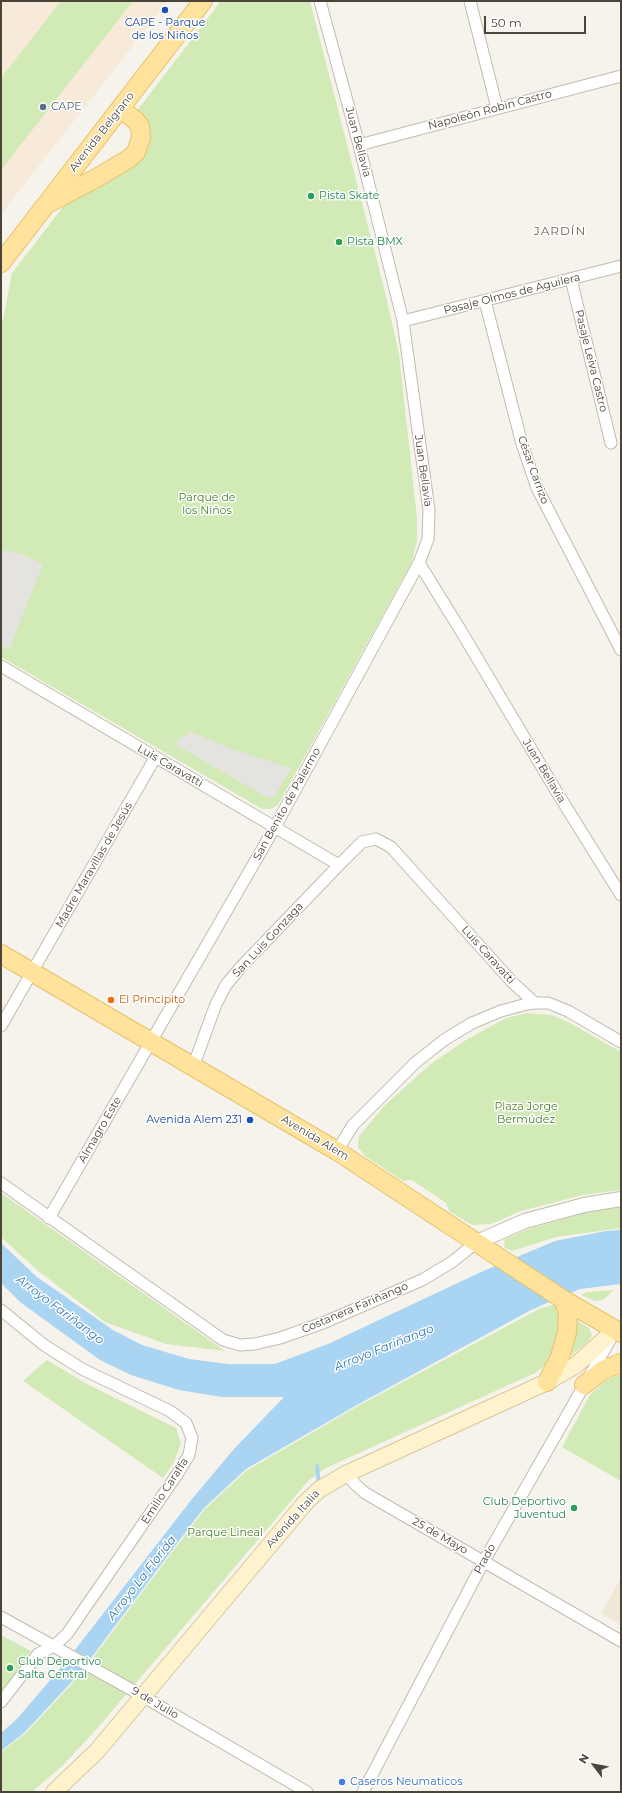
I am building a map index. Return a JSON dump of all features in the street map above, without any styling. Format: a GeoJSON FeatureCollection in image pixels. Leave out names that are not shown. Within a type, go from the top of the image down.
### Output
{"type":"FeatureCollection","features":[{"type":"Feature","properties":{"kind":"main road","name":"Avenida Belgrano"},"geometry":{"type":"LineString","coordinates":[[1,263],[203,1]]}},
{"type":"Feature","properties":{"kind":"main road"},"geometry":{"type":"LineString","coordinates":[[45,206],[100,176],[130,158],[136,152],[141,138],[140,126],[121,108]]}},
{"type":"Feature","properties":{"kind":"main road","name":"Avenida Alem"},"geometry":{"type":"LineString","coordinates":[[1,954],[337,1151],[564,1300],[619,1329]]}},
{"type":"Feature","properties":{"kind":"main road"},"geometry":{"type":"LineString","coordinates":[[547,1382],[560,1357],[567,1332],[568,1315],[564,1300]]}},
{"type":"Feature","properties":{"kind":"main road","name":"Avenida Italia"},"geometry":{"type":"LineString","coordinates":[[54,1792],[97,1751],[306,1502],[320,1489],[346,1474],[547,1382],[576,1365],[619,1329]]}},
{"type":"Feature","properties":{"kind":"main road"},"geometry":{"type":"LineString","coordinates":[[584,1385],[602,1370],[621,1363]]}},
{"type":"Feature","properties":{"kind":"street","name":"Juan Bellavia"},"geometry":{"type":"LineString","coordinates":[[320,1],[359,145],[403,321],[429,510],[428,539],[419,563],[466,638],[558,794],[621,895]]}},
{"type":"Feature","properties":{"kind":"street"},"geometry":{"type":"LineString","coordinates":[[470,1],[497,108]]}},
{"type":"Feature","properties":{"kind":"street","name":"Napoleón Robin Castro"},"geometry":{"type":"LineString","coordinates":[[359,145],[621,76]]}},
{"type":"Feature","properties":{"kind":"street","name":"Pasaje Olmos de Aguilera"},"geometry":{"type":"LineString","coordinates":[[403,321],[621,266]]}},
{"type":"Feature","properties":{"kind":"street","name":"Pasaje Leiva Castro"},"geometry":{"type":"LineString","coordinates":[[571,279],[612,443]]}},
{"type":"Feature","properties":{"kind":"street","name":"César Carrizo"},"geometry":{"type":"LineString","coordinates":[[484,300],[522,444],[538,488],[621,650]]}},
{"type":"Feature","properties":{"kind":"street","name":"San Benito de Palermo"},"geometry":{"type":"LineString","coordinates":[[151,1042],[275,827],[419,563]]}},
{"type":"Feature","properties":{"kind":"street","name":"Luis Caravatti"},"geometry":{"type":"LineString","coordinates":[[1,666],[339,865]]}},
{"type":"Feature","properties":{"kind":"street","name":"Madre Maravillas de Jesús"},"geometry":{"type":"LineString","coordinates":[[1,1026],[155,758]]}},
{"type":"Feature","properties":{"kind":"street","name":"Luis Caravatti"},"geometry":{"type":"LineString","coordinates":[[376,839],[391,847],[512,982],[535,1003]]}},
{"type":"Feature","properties":{"kind":"street","name":"San Luis Gonzaga"},"geometry":{"type":"LineString","coordinates":[[193,1066],[216,1004],[226,985],[362,842],[376,839]]}},
{"type":"Feature","properties":{"kind":"street"},"geometry":{"type":"LineString","coordinates":[[337,1151],[353,1126],[415,1063],[444,1040],[472,1023],[501,1011],[527,1004],[548,1003],[568,1011],[621,1042]]}},
{"type":"Feature","properties":{"kind":"street","name":"Almagro Este"},"geometry":{"type":"LineString","coordinates":[[49,1218],[151,1042]]}},
{"type":"Feature","properties":{"kind":"street","name":"Costanera Fariñango"},"geometry":{"type":"LineString","coordinates":[[1,1183],[223,1340],[240,1345],[255,1344],[323,1323],[422,1280],[452,1262],[476,1242],[525,1221],[584,1205],[621,1199]]}},
{"type":"Feature","properties":{"kind":"street","name":"Emilio Caraffa"},"geometry":{"type":"LineString","coordinates":[[1,1310],[44,1345],[82,1369],[170,1410],[186,1423],[192,1438],[189,1455],[176,1476],[67,1634],[54,1646],[38,1654],[1,1702]]}},
{"type":"Feature","properties":{"kind":"street","name":"Prado"},"geometry":{"type":"LineString","coordinates":[[363,1792],[484,1561],[584,1385],[619,1329]]}},
{"type":"Feature","properties":{"kind":"street","name":"25 de Mayo"},"geometry":{"type":"LineString","coordinates":[[346,1474],[365,1493],[621,1641]]}},
{"type":"Feature","properties":{"kind":"street","name":"9 de Julio"},"geometry":{"type":"LineString","coordinates":[[1,1617],[143,1696],[307,1792]]}},
{"type":"Feature","properties":{"kind":"shaded area","name":"CAPE"},"geometry":{"type":"Polygon","coordinates":[[[1,1],[168,1],[1,214],[1,1]]]}},
{"type":"Feature","properties":{"kind":"shaded area"},"geometry":{"type":"Polygon","coordinates":[[[4,550],[27,556],[43,564],[9,650],[1,645],[1,553],[4,550]]]}},
{"type":"Feature","properties":{"kind":"shaded area"},"geometry":{"type":"Polygon","coordinates":[[[191,732],[232,749],[291,768],[275,796],[268,798],[173,743],[191,732]]]}},
{"type":"Feature","properties":{"kind":"shaded area"},"geometry":{"type":"Polygon","coordinates":[[[621,1578],[621,1625],[601,1613],[621,1578]]]}},
{"type":"Feature","properties":{"kind":"green space"},"geometry":{"type":"Polygon","coordinates":[[[61,1],[133,1],[1,170],[1,78],[61,1]]]}},
{"type":"Feature","properties":{"kind":"green space","name":"Parque de los Niños"},"geometry":{"type":"Polygon","coordinates":[[[221,1],[310,1],[384,288],[399,354],[417,518],[417,540],[412,562],[278,805],[271,809],[262,809],[1,657],[1,323],[3,320],[12,273],[63,207],[138,160],[136,112],[221,1]]]}},
{"type":"Feature","properties":{"kind":"green space","name":"Plaza Jorge Bermúdez"},"geometry":{"type":"Polygon","coordinates":[[[526,1013],[552,1015],[570,1023],[621,1052],[621,1190],[583,1195],[521,1211],[491,1224],[472,1225],[449,1211],[446,1203],[412,1180],[403,1181],[365,1156],[358,1147],[359,1136],[385,1105],[432,1063],[466,1040],[504,1019],[526,1013]]]}},
{"type":"Feature","properties":{"kind":"green space"},"geometry":{"type":"Polygon","coordinates":[[[1,1193],[225,1351],[166,1344],[105,1322],[37,1270],[1,1237],[1,1193]]]}},
{"type":"Feature","properties":{"kind":"green space"},"geometry":{"type":"Polygon","coordinates":[[[621,1207],[621,1228],[556,1237],[512,1251],[504,1247],[505,1239],[529,1229],[588,1212],[621,1207]]]}},
{"type":"Feature","properties":{"kind":"green space"},"geometry":{"type":"Polygon","coordinates":[[[614,1290],[603,1300],[595,1301],[581,1295],[587,1292],[614,1290]]]}},
{"type":"Feature","properties":{"kind":"green space","name":"Parque Lineal"},"geometry":{"type":"Polygon","coordinates":[[[554,1305],[559,1310],[562,1332],[547,1364],[535,1373],[326,1468],[309,1480],[95,1731],[62,1766],[32,1792],[1,1792],[1,1752],[26,1733],[80,1675],[204,1510],[246,1471],[358,1406],[541,1308],[554,1305]]]}},
{"type":"Feature","properties":{"kind":"green space"},"geometry":{"type":"Polygon","coordinates":[[[573,1318],[589,1328],[592,1335],[589,1341],[565,1360],[573,1318]]]}},
{"type":"Feature","properties":{"kind":"green space"},"geometry":{"type":"Polygon","coordinates":[[[47,1360],[87,1384],[176,1428],[181,1443],[174,1462],[163,1478],[23,1381],[47,1360]]]}},
{"type":"Feature","properties":{"kind":"green space"},"geometry":{"type":"Polygon","coordinates":[[[621,1374],[621,1481],[562,1447],[590,1395],[607,1380],[621,1374]]]}},
{"type":"Feature","properties":{"kind":"green space","name":"Club Deportivo Salta Central"},"geometry":{"type":"Polygon","coordinates":[[[1,1635],[31,1651],[8,1684],[1,1691],[1,1635]]]}},
{"type":"Feature","properties":{"kind":"water"},"geometry":{"type":"Polygon","coordinates":[[[621,1230],[621,1284],[580,1289],[531,1310],[357,1405],[246,1469],[203,1509],[79,1674],[25,1732],[1,1751],[1,1733],[16,1720],[64,1664],[192,1499],[234,1449],[284,1397],[222,1397],[179,1390],[131,1375],[100,1360],[20,1302],[1,1283],[1,1243],[37,1277],[113,1330],[142,1345],[189,1359],[228,1364],[275,1364],[328,1344],[481,1272],[555,1241],[606,1231],[621,1230]]]}},
{"type":"Feature","properties":{"kind":"waterway"},"geometry":{"type":"LineString","coordinates":[[317,1466],[319,1485]]}},
{"type":"Feature","properties":{"kind":"place","name":"CAPE - Parque de los Niños"},"geometry":{"type":"Point","coordinates":[165,10]}},
{"type":"Feature","properties":{"kind":"place","name":"CAPE"},"geometry":{"type":"Point","coordinates":[43,107]}},
{"type":"Feature","properties":{"kind":"place","name":"Pista Skate"},"geometry":{"type":"Point","coordinates":[311,196]}},
{"type":"Feature","properties":{"kind":"place","name":"Pista BMX"},"geometry":{"type":"Point","coordinates":[339,242]}},
{"type":"Feature","properties":{"kind":"place","name":"El Principito"},"geometry":{"type":"Point","coordinates":[111,1000]}},
{"type":"Feature","properties":{"kind":"place","name":"Avenida Alem 231"},"geometry":{"type":"Point","coordinates":[250,1120]}},
{"type":"Feature","properties":{"kind":"place","name":"Club Deportivo Juventud"},"geometry":{"type":"Point","coordinates":[574,1508]}},
{"type":"Feature","properties":{"kind":"place","name":"Club Deportivo Salta Central"},"geometry":{"type":"Point","coordinates":[10,1668]}},
{"type":"Feature","properties":{"kind":"place","name":"Caseros Neumaticos"},"geometry":{"type":"Point","coordinates":[342,1782]}},
{"type":"Feature","properties":{"kind":"district","name":"JARDÍN"},"geometry":{"type":"Point","coordinates":[560,231]}},
{"type":"Feature","properties":{"kind":"water label","name":"Arroyo Fariñango"},"geometry":{"type":"Point","coordinates":[60,1310]}},
{"type":"Feature","properties":{"kind":"water label","name":"Arroyo Fariñango"},"geometry":{"type":"Point","coordinates":[384,1348]}},
{"type":"Feature","properties":{"kind":"water label","name":"Arroyo La Florida"},"geometry":{"type":"Point","coordinates":[142,1578]}}]}
